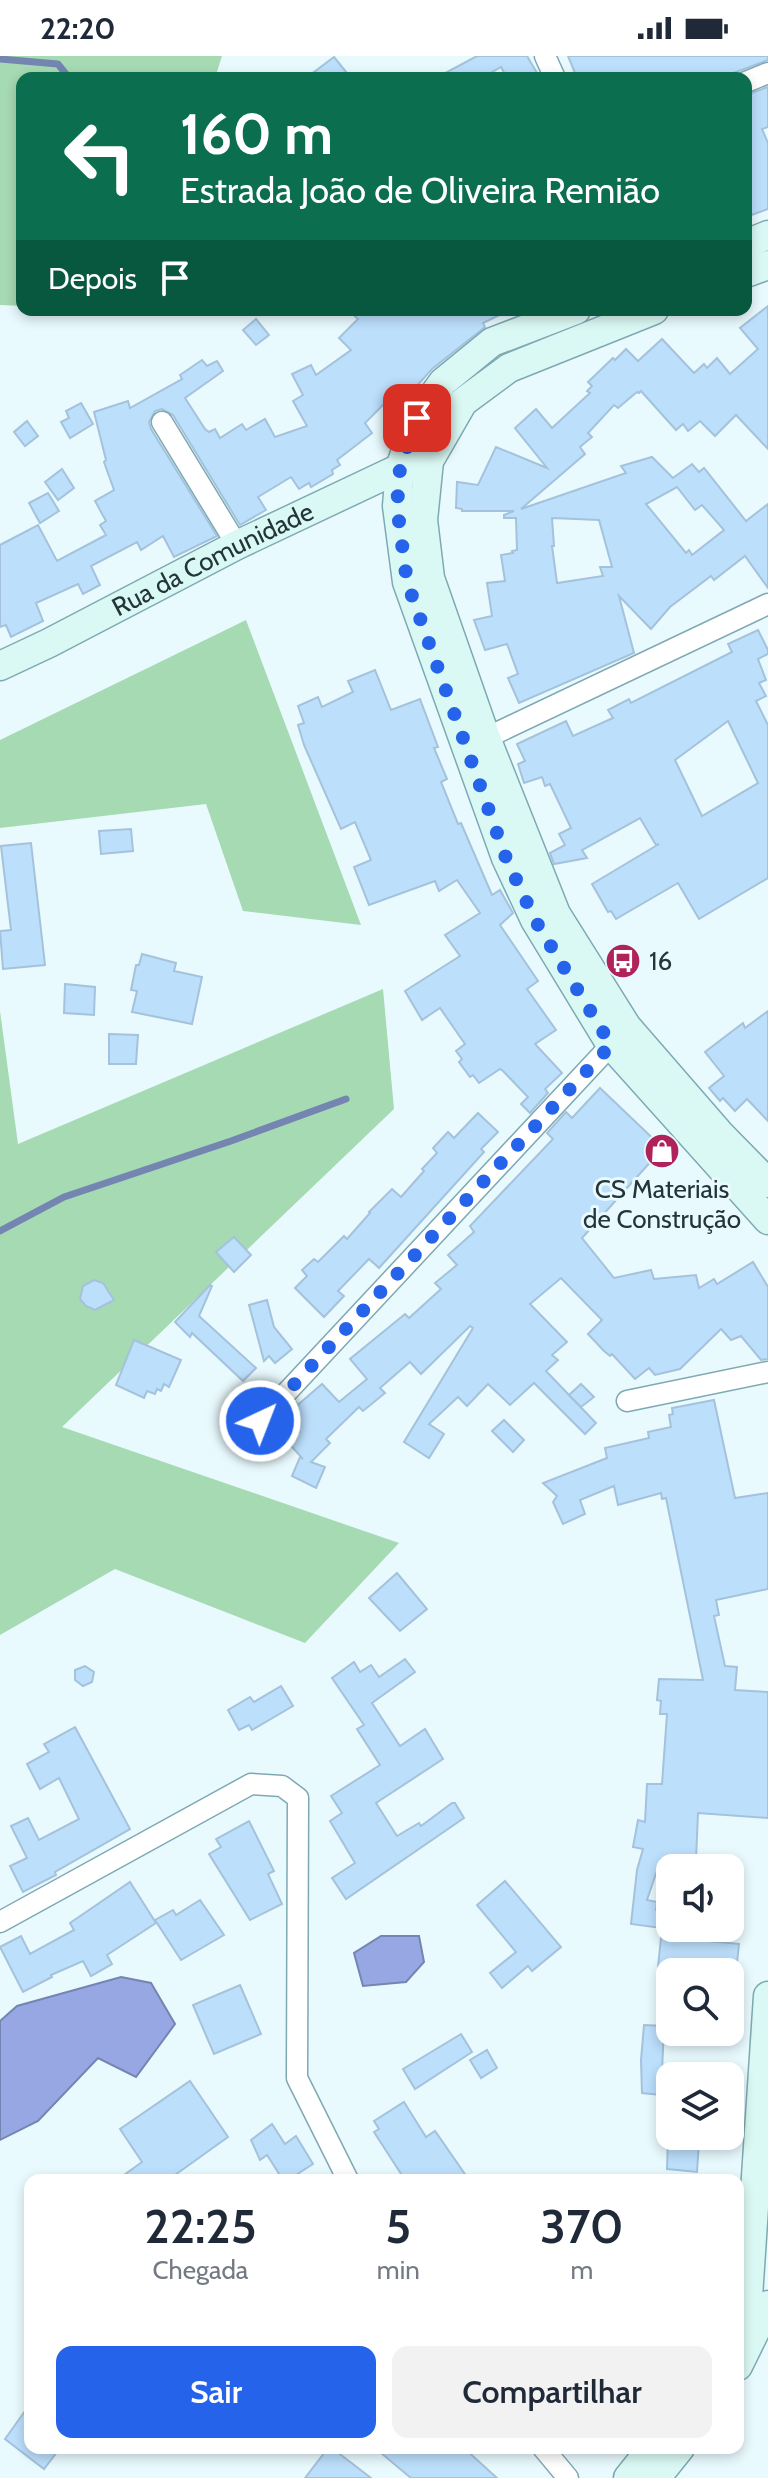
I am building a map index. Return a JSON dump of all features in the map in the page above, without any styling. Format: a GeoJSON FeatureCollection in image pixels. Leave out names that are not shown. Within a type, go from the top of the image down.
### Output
{"type":"FeatureCollection","features":[{"type":"Feature","properties":{"kind":"main road"},"geometry":{"type":"LineString","coordinates":[[560,316],[492,342],[443,382],[417,418],[400,468],[397,506],[407,582],[506,858],[535,920],[611,1045],[768,1220]]}},
{"type":"Feature","properties":{"kind":"main road"},"geometry":{"type":"LineString","coordinates":[[639,316],[509,368],[463,402],[429,461],[423,520],[430,578],[486,738],[556,914],[627,1027],[719,1133],[768,1183]]}},
{"type":"Feature","properties":{"kind":"main road","name":"Rua da Comunidade"},"geometry":{"type":"LineString","coordinates":[[0,666],[237,545],[400,468],[429,461]]}},
{"type":"Feature","properties":{"kind":"main road"},"geometry":{"type":"LineString","coordinates":[[744,2304],[748,2297],[768,1996]]}},
{"type":"Feature","properties":{"kind":"main road"},"geometry":{"type":"LineString","coordinates":[[744,2354],[768,2305]]}},
{"type":"Feature","properties":{"kind":"main road"},"geometry":{"type":"LineString","coordinates":[[628,2478],[647,2454]]}},
{"type":"Feature","properties":{"kind":"main road"},"geometry":{"type":"LineString","coordinates":[[656,2478],[675,2454]]}},
{"type":"Feature","properties":{"kind":"street"},"geometry":{"type":"LineString","coordinates":[[162,422],[237,545]]}},
{"type":"Feature","properties":{"kind":"street"},"geometry":{"type":"LineString","coordinates":[[486,738],[768,604]]}},
{"type":"Feature","properties":{"kind":"street"},"geometry":{"type":"LineString","coordinates":[[260,1421],[611,1045]]}},
{"type":"Feature","properties":{"kind":"street"},"geometry":{"type":"LineString","coordinates":[[627,1401],[768,1372]]}},
{"type":"Feature","properties":{"kind":"street"},"geometry":{"type":"LineString","coordinates":[[0,1922],[251,1784],[282,1786],[298,1798],[297,2078],[345,2174]]}},
{"type":"Feature","properties":{"kind":"street"},"geometry":{"type":"LineString","coordinates":[[548,2454],[568,2478]]}},
{"type":"Feature","properties":{"kind":"green space"},"geometry":{"type":"Polygon","coordinates":[[[0,56],[222,56],[217,72],[16,72],[16,306],[0,305],[0,56]]]}},
{"type":"Feature","properties":{"kind":"green space"},"geometry":{"type":"Polygon","coordinates":[[[246,620],[361,925],[243,911],[206,804],[0,828],[0,740],[246,620]]]}},
{"type":"Feature","properties":{"kind":"green space"},"geometry":{"type":"Polygon","coordinates":[[[383,989],[394,1109],[62,1427],[399,1543],[305,1643],[115,1569],[0,1635],[0,1011],[18,1144],[383,989]]]}},
{"type":"Feature","properties":{"kind":"water"},"geometry":{"type":"Polygon","coordinates":[[[381,1936],[419,1936],[424,1962],[406,1982],[363,1986],[354,1953],[381,1936]]]}},
{"type":"Feature","properties":{"kind":"water"},"geometry":{"type":"Polygon","coordinates":[[[121,1977],[151,1983],[175,2024],[136,2077],[98,2058],[38,2121],[0,2140],[0,2021],[17,2006],[121,1977]]]}},
{"type":"Feature","properties":{"kind":"building"},"geometry":{"type":"Polygon","coordinates":[[[477,56],[527,56],[536,72],[504,72],[501,67],[492,72],[447,72],[477,56]]]}},
{"type":"Feature","properties":{"kind":"building"},"geometry":{"type":"Polygon","coordinates":[[[568,56],[768,56],[768,60],[736,72],[575,72],[568,56]]]}},
{"type":"Feature","properties":{"kind":"building"},"geometry":{"type":"Polygon","coordinates":[[[334,57],[346,72],[314,72],[334,57]]]}},
{"type":"Feature","properties":{"kind":"building"},"geometry":{"type":"Polygon","coordinates":[[[768,87],[768,127],[762,129],[768,143],[768,209],[752,215],[752,93],[768,87]]]}},
{"type":"Feature","properties":{"kind":"building"},"geometry":{"type":"Polygon","coordinates":[[[768,306],[768,449],[736,415],[715,436],[700,421],[688,431],[683,424],[676,430],[641,391],[618,408],[614,405],[588,433],[592,437],[580,447],[585,454],[521,509],[626,473],[621,466],[652,457],[673,478],[692,464],[699,472],[704,468],[746,521],[768,504],[768,588],[745,556],[714,580],[711,576],[670,607],[651,629],[619,596],[634,653],[519,703],[508,678],[518,674],[507,644],[485,650],[474,620],[492,616],[487,583],[505,581],[501,555],[517,550],[516,518],[504,518],[504,515],[514,511],[462,511],[456,508],[457,482],[478,485],[496,447],[547,468],[515,428],[536,409],[552,428],[590,393],[587,391],[592,386],[588,382],[626,349],[638,361],[662,339],[694,373],[704,364],[707,368],[717,358],[730,374],[758,349],[740,328],[768,306]],[[677,487],[646,504],[686,553],[689,550],[692,555],[724,530],[702,505],[695,510],[677,487]],[[552,518],[557,583],[603,576],[600,567],[612,567],[599,520],[552,518]]]}},
{"type":"Feature","properties":{"kind":"building"},"geometry":{"type":"Polygon","coordinates":[[[355,316],[498,316],[483,323],[485,327],[432,369],[405,399],[397,391],[365,423],[372,433],[337,460],[340,465],[332,470],[333,474],[311,487],[309,483],[299,489],[291,477],[258,497],[266,510],[240,525],[173,415],[162,409],[155,411],[149,422],[151,429],[217,536],[174,557],[163,536],[141,550],[137,542],[91,566],[100,585],[83,594],[78,584],[36,603],[43,621],[11,637],[6,625],[0,627],[0,545],[38,525],[57,561],[106,535],[100,525],[106,521],[95,501],[114,490],[104,462],[94,412],[128,401],[130,408],[182,379],[180,375],[202,360],[207,366],[217,361],[223,371],[185,398],[209,432],[215,429],[220,438],[242,424],[246,430],[265,419],[275,437],[307,426],[293,401],[303,395],[292,374],[311,365],[316,375],[351,350],[339,338],[358,319],[355,316]]]}},
{"type":"Feature","properties":{"kind":"building"},"geometry":{"type":"Polygon","coordinates":[[[256,319],[269,335],[256,345],[243,330],[256,319]]]}},
{"type":"Feature","properties":{"kind":"building"},"geometry":{"type":"Polygon","coordinates":[[[81,403],[93,424],[70,438],[61,422],[69,418],[66,411],[81,403]]]}},
{"type":"Feature","properties":{"kind":"building"},"geometry":{"type":"Polygon","coordinates":[[[27,421],[38,436],[25,446],[14,432],[27,421]]]}},
{"type":"Feature","properties":{"kind":"building"},"geometry":{"type":"Polygon","coordinates":[[[62,469],[74,488],[58,500],[45,482],[62,469]]]}},
{"type":"Feature","properties":{"kind":"building"},"geometry":{"type":"Polygon","coordinates":[[[48,493],[59,511],[40,523],[29,503],[48,493]]]}},
{"type":"Feature","properties":{"kind":"building"},"geometry":{"type":"Polygon","coordinates":[[[758,630],[768,650],[768,654],[758,659],[766,680],[759,683],[766,696],[756,701],[768,725],[768,878],[699,919],[678,883],[616,919],[611,911],[608,912],[592,884],[659,844],[656,845],[640,818],[582,850],[587,858],[554,864],[550,853],[565,845],[559,834],[571,828],[550,784],[545,786],[542,777],[524,783],[518,764],[525,761],[517,744],[566,721],[573,736],[613,718],[608,710],[629,699],[631,703],[732,652],[728,644],[758,630]],[[728,721],[675,760],[702,816],[758,783],[728,721]]]}},
{"type":"Feature","properties":{"kind":"building"},"geometry":{"type":"Polygon","coordinates":[[[375,670],[391,710],[420,699],[438,747],[434,748],[447,779],[441,782],[458,824],[461,823],[492,895],[500,890],[513,913],[500,925],[538,981],[527,989],[556,1030],[535,1044],[562,1073],[545,1089],[548,1093],[530,1113],[521,1104],[528,1097],[500,1069],[479,1083],[473,1075],[470,1077],[459,1062],[462,1059],[456,1051],[465,1044],[440,1008],[422,1020],[405,991],[460,956],[445,935],[480,913],[457,880],[439,891],[435,881],[369,905],[354,867],[371,860],[355,822],[341,829],[304,745],[298,725],[304,723],[298,706],[318,697],[322,707],[353,692],[348,681],[375,670]]]}},
{"type":"Feature","properties":{"kind":"building"},"geometry":{"type":"Polygon","coordinates":[[[131,829],[133,851],[101,854],[99,831],[131,829]]]}},
{"type":"Feature","properties":{"kind":"building"},"geometry":{"type":"Polygon","coordinates":[[[31,843],[45,965],[3,969],[0,931],[11,930],[1,846],[31,843]]]}},
{"type":"Feature","properties":{"kind":"building"},"geometry":{"type":"Polygon","coordinates":[[[142,954],[176,963],[174,971],[202,977],[192,1024],[132,1012],[137,991],[131,990],[136,965],[139,965],[142,954]]]}},
{"type":"Feature","properties":{"kind":"building"},"geometry":{"type":"Polygon","coordinates":[[[65,984],[95,987],[94,1015],[64,1013],[65,984]]]}},
{"type":"Feature","properties":{"kind":"building"},"geometry":{"type":"Polygon","coordinates":[[[768,1011],[768,1121],[747,1099],[735,1111],[723,1098],[720,1101],[709,1088],[724,1076],[705,1052],[743,1023],[745,1028],[768,1011]]]}},
{"type":"Feature","properties":{"kind":"building"},"geometry":{"type":"Polygon","coordinates":[[[109,1034],[138,1035],[136,1064],[109,1064],[109,1034]]]}},
{"type":"Feature","properties":{"kind":"building"},"geometry":{"type":"Polygon","coordinates":[[[600,1088],[663,1148],[582,1238],[614,1278],[651,1270],[654,1279],[696,1275],[699,1288],[714,1279],[717,1284],[753,1262],[768,1287],[768,1359],[761,1360],[741,1336],[731,1340],[721,1329],[680,1369],[655,1375],[649,1368],[635,1379],[588,1334],[602,1320],[561,1278],[530,1304],[567,1342],[552,1355],[558,1360],[546,1371],[596,1423],[585,1434],[534,1383],[510,1405],[488,1384],[467,1406],[458,1397],[429,1424],[444,1434],[429,1458],[404,1442],[473,1328],[470,1326],[421,1374],[410,1362],[380,1388],[385,1393],[363,1411],[359,1407],[326,1439],[330,1443],[311,1462],[325,1467],[316,1488],[292,1476],[300,1457],[303,1459],[273,1426],[296,1402],[298,1405],[322,1384],[339,1402],[367,1379],[350,1359],[405,1314],[409,1318],[441,1289],[435,1283],[457,1265],[448,1255],[474,1232],[470,1226],[553,1139],[547,1133],[566,1112],[572,1118],[600,1088]]]}},
{"type":"Feature","properties":{"kind":"building"},"geometry":{"type":"Polygon","coordinates":[[[478,1113],[498,1132],[481,1149],[484,1152],[379,1268],[369,1259],[338,1291],[344,1296],[324,1317],[295,1288],[307,1276],[302,1270],[314,1259],[318,1262],[344,1236],[347,1239],[392,1189],[401,1197],[437,1153],[433,1148],[448,1132],[454,1138],[478,1113]]]}},
{"type":"Feature","properties":{"kind":"building"},"geometry":{"type":"Polygon","coordinates":[[[234,1237],[251,1255],[234,1272],[216,1252],[234,1237]]]}},
{"type":"Feature","properties":{"kind":"building"},"geometry":{"type":"Polygon","coordinates":[[[94,1280],[103,1283],[114,1300],[95,1310],[80,1299],[83,1286],[94,1280]]]}},
{"type":"Feature","properties":{"kind":"building"},"geometry":{"type":"Polygon","coordinates":[[[210,1285],[199,1316],[256,1368],[243,1381],[192,1333],[190,1337],[175,1322],[210,1285]]]}},
{"type":"Feature","properties":{"kind":"building"},"geometry":{"type":"Polygon","coordinates":[[[267,1300],[274,1327],[292,1349],[275,1363],[269,1356],[264,1361],[249,1305],[267,1300]]]}},
{"type":"Feature","properties":{"kind":"building"},"geometry":{"type":"Polygon","coordinates":[[[134,1340],[181,1360],[169,1387],[164,1384],[161,1391],[157,1389],[155,1394],[147,1391],[144,1398],[116,1385],[134,1340]]]}},
{"type":"Feature","properties":{"kind":"building"},"geometry":{"type":"Polygon","coordinates":[[[581,1384],[594,1397],[581,1407],[569,1395],[581,1384]]]}},
{"type":"Feature","properties":{"kind":"building"},"geometry":{"type":"Polygon","coordinates":[[[714,1400],[735,1498],[768,1493],[768,1589],[716,1600],[719,1615],[714,1616],[725,1666],[737,1667],[735,1690],[768,1692],[768,1818],[698,1813],[696,1854],[656,1854],[656,1874],[647,1900],[656,1902],[656,1927],[631,1924],[637,1870],[643,1849],[633,1847],[638,1820],[645,1822],[647,1784],[662,1784],[667,1714],[660,1714],[661,1701],[657,1700],[659,1679],[703,1680],[666,1498],[662,1499],[661,1493],[618,1505],[614,1486],[580,1500],[585,1514],[563,1524],[553,1502],[557,1496],[543,1483],[607,1458],[605,1448],[649,1438],[648,1432],[671,1427],[669,1415],[673,1414],[672,1408],[714,1400]]]}},
{"type":"Feature","properties":{"kind":"building"},"geometry":{"type":"Polygon","coordinates":[[[504,1420],[524,1440],[513,1452],[492,1431],[504,1420]]]}},
{"type":"Feature","properties":{"kind":"building"},"geometry":{"type":"Polygon","coordinates":[[[397,1573],[427,1609],[400,1631],[369,1598],[397,1573]]]}},
{"type":"Feature","properties":{"kind":"building"},"geometry":{"type":"Polygon","coordinates":[[[405,1659],[415,1672],[372,1703],[400,1746],[425,1729],[443,1759],[376,1803],[397,1836],[419,1823],[421,1826],[452,1803],[464,1818],[346,1899],[332,1878],[355,1863],[330,1821],[342,1813],[331,1796],[380,1765],[357,1729],[364,1725],[332,1678],[354,1662],[360,1672],[371,1665],[379,1677],[405,1659]]]}},
{"type":"Feature","properties":{"kind":"building"},"geometry":{"type":"Polygon","coordinates":[[[85,1666],[94,1672],[92,1682],[83,1686],[75,1680],[75,1670],[85,1666]]]}},
{"type":"Feature","properties":{"kind":"building"},"geometry":{"type":"Polygon","coordinates":[[[281,1686],[293,1706],[252,1730],[249,1725],[239,1730],[228,1710],[250,1697],[254,1702],[281,1686]]]}},
{"type":"Feature","properties":{"kind":"building"},"geometry":{"type":"Polygon","coordinates":[[[75,1727],[130,1829],[23,1892],[10,1866],[27,1858],[11,1826],[28,1818],[39,1840],[79,1819],[59,1778],[40,1789],[27,1764],[49,1752],[44,1744],[75,1727]]]}},
{"type":"Feature","properties":{"kind":"building"},"geometry":{"type":"Polygon","coordinates":[[[249,1821],[274,1871],[268,1874],[282,1904],[250,1920],[209,1854],[221,1847],[216,1839],[249,1821]]]}},
{"type":"Feature","properties":{"kind":"building"},"geometry":{"type":"Polygon","coordinates":[[[505,1881],[561,1947],[532,1971],[528,1966],[502,1988],[490,1973],[516,1952],[477,1905],[505,1881]]]}},
{"type":"Feature","properties":{"kind":"building"},"geometry":{"type":"Polygon","coordinates":[[[130,1882],[156,1923],[107,1955],[112,1964],[91,1976],[83,1961],[23,1992],[0,1947],[21,1936],[30,1954],[74,1930],[70,1923],[130,1882]]]}},
{"type":"Feature","properties":{"kind":"building"},"geometry":{"type":"Polygon","coordinates":[[[200,1900],[224,1935],[181,1960],[155,1920],[173,1910],[176,1915],[200,1900]]]}},
{"type":"Feature","properties":{"kind":"building"},"geometry":{"type":"Polygon","coordinates":[[[661,1942],[739,1944],[738,1958],[659,1958],[661,1942]]]}},
{"type":"Feature","properties":{"kind":"building"},"geometry":{"type":"Polygon","coordinates":[[[240,1985],[261,2034],[214,2054],[193,2005],[240,1985]]]}},
{"type":"Feature","properties":{"kind":"building"},"geometry":{"type":"Polygon","coordinates":[[[644,2025],[656,2026],[656,2046],[663,2046],[662,2062],[656,2062],[656,2094],[642,2093],[644,2025]]]}},
{"type":"Feature","properties":{"kind":"building"},"geometry":{"type":"Polygon","coordinates":[[[461,2034],[472,2052],[415,2089],[403,2069],[461,2034]]]}},
{"type":"Feature","properties":{"kind":"building"},"geometry":{"type":"Polygon","coordinates":[[[487,2050],[497,2068],[481,2078],[470,2060],[487,2050]]]}},
{"type":"Feature","properties":{"kind":"building"},"geometry":{"type":"Polygon","coordinates":[[[190,2081],[228,2137],[176,2174],[125,2174],[142,2162],[120,2129],[190,2081]]]}},
{"type":"Feature","properties":{"kind":"building"},"geometry":{"type":"Polygon","coordinates":[[[404,2102],[426,2137],[435,2131],[465,2174],[401,2174],[374,2132],[379,2129],[374,2121],[404,2102]]]}},
{"type":"Feature","properties":{"kind":"building"},"geometry":{"type":"Polygon","coordinates":[[[272,2124],[285,2144],[296,2136],[313,2164],[297,2174],[279,2174],[267,2155],[260,2160],[251,2140],[272,2124]]]}},
{"type":"Feature","properties":{"kind":"building"},"geometry":{"type":"Polygon","coordinates":[[[668,2150],[698,2150],[697,2172],[667,2169],[668,2150]]]}},
{"type":"Feature","properties":{"kind":"building"},"geometry":{"type":"Polygon","coordinates":[[[24,2412],[24,2454],[5,2439],[24,2412]]]}},
{"type":"Feature","properties":{"kind":"building"},"geometry":{"type":"Polygon","coordinates":[[[24,2454],[55,2454],[44,2469],[24,2454]]]}},
{"type":"Feature","properties":{"kind":"building"},"geometry":{"type":"Polygon","coordinates":[[[323,2454],[340,2454],[371,2478],[305,2478],[323,2454]]]}},
{"type":"Feature","properties":{"kind":"building"},"geometry":{"type":"Polygon","coordinates":[[[382,2454],[471,2454],[497,2478],[411,2478],[382,2454]]]}},
{"type":"Feature","properties":{"kind":"waterway"},"geometry":{"type":"LineString","coordinates":[[0,59],[58,64],[64,72]]}},
{"type":"Feature","properties":{"kind":"waterway"},"geometry":{"type":"LineString","coordinates":[[0,1231],[64,1197],[346,1099]]}},
{"type":"Feature","properties":{"kind":"place","name":"16"},"geometry":{"type":"Point","coordinates":[623,961]}},
{"type":"Feature","properties":{"kind":"place","name":"CS Materiais de Construção"},"geometry":{"type":"Point","coordinates":[662,1151]}},
{"type":"Feature","properties":{"kind":"route"},"geometry":{"type":"LineString","coordinates":[[260,1421],[611,1045],[535,920],[506,858],[407,582],[397,506],[400,468],[417,418]]}}]}
